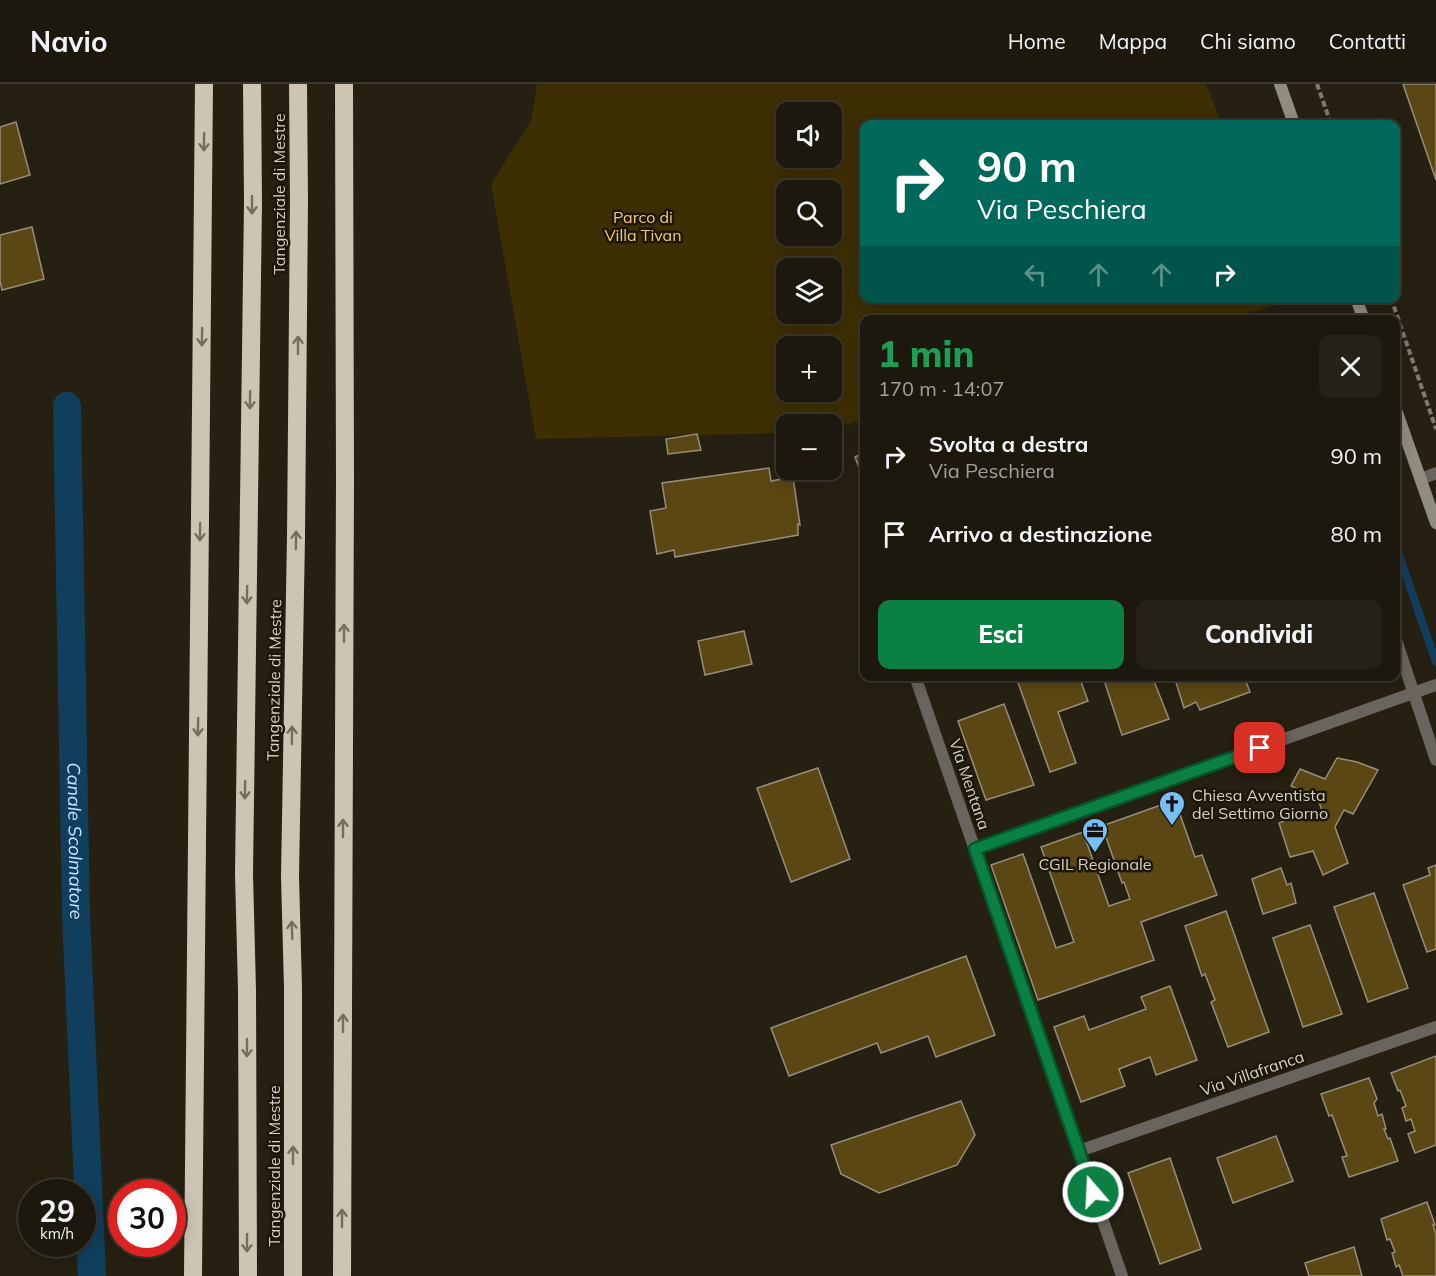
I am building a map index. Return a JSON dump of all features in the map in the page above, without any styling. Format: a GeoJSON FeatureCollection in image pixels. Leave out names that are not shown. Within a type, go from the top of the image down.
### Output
{"type":"FeatureCollection","features":[{"type":"Feature","properties":{"kind":"highway"},"geometry":{"type":"LineString","coordinates":[[193,1276],[204,84]]}},
{"type":"Feature","properties":{"kind":"highway","name":"Tangenziale di Mestre"},"geometry":{"type":"LineString","coordinates":[[248,1276],[247,990],[244,874],[253,202],[252,84]]}},
{"type":"Feature","properties":{"kind":"highway","name":"Tangenziale di Mestre"},"geometry":{"type":"LineString","coordinates":[[293,1276],[293,988],[290,876],[296,536],[298,84]]}},
{"type":"Feature","properties":{"kind":"highway"},"geometry":{"type":"LineString","coordinates":[[342,1276],[344,84]]}},
{"type":"Feature","properties":{"kind":"main road"},"geometry":{"type":"LineString","coordinates":[[1280,84],[1293,120]]}},
{"type":"Feature","properties":{"kind":"main road"},"geometry":{"type":"LineString","coordinates":[[1400,421],[1436,523]]}},
{"type":"Feature","properties":{"kind":"street"},"geometry":{"type":"LineString","coordinates":[[1421,479],[1436,473]]}},
{"type":"Feature","properties":{"kind":"street"},"geometry":{"type":"LineString","coordinates":[[1400,653],[1436,760]]}},
{"type":"Feature","properties":{"kind":"street","name":"Via Mentana"},"geometry":{"type":"LineString","coordinates":[[917,681],[1122,1276]]}},
{"type":"Feature","properties":{"kind":"street"},"geometry":{"type":"LineString","coordinates":[[975,849],[1433,686]]}},
{"type":"Feature","properties":{"kind":"street","name":"Via Villafranca"},"geometry":{"type":"LineString","coordinates":[[1079,1151],[1436,1027]]}},
{"type":"Feature","properties":{"kind":"path"},"geometry":{"type":"LineString","coordinates":[[1317,84],[1330,120]]}},
{"type":"Feature","properties":{"kind":"path"},"geometry":{"type":"LineString","coordinates":[[1400,324],[1436,429]]}},
{"type":"Feature","properties":{"kind":"green space","name":"Parco di Villa Tivan"},"geometry":{"type":"Polygon","coordinates":[[[537,84],[1206,84],[1220,120],[860,120],[860,303],[1282,303],[1240,315],[860,315],[860,421],[842,426],[842,414],[776,414],[776,433],[536,439],[491,184],[531,121],[537,84]]]}},
{"type":"Feature","properties":{"kind":"building"},"geometry":{"type":"Polygon","coordinates":[[[1403,84],[1436,84],[1436,180],[1403,84]]]}},
{"type":"Feature","properties":{"kind":"building"},"geometry":{"type":"Polygon","coordinates":[[[16,122],[30,175],[0,184],[0,127],[16,122]]]}},
{"type":"Feature","properties":{"kind":"building"},"geometry":{"type":"Polygon","coordinates":[[[32,227],[44,279],[2,290],[0,235],[32,227]]]}},
{"type":"Feature","properties":{"kind":"building"},"geometry":{"type":"Polygon","coordinates":[[[697,434],[701,450],[668,454],[666,439],[697,434]]]}},
{"type":"Feature","properties":{"kind":"building"},"geometry":{"type":"Polygon","coordinates":[[[860,455],[860,470],[855,457],[860,455]]]}},
{"type":"Feature","properties":{"kind":"building"},"geometry":{"type":"Polygon","coordinates":[[[769,468],[771,481],[793,480],[800,525],[798,524],[798,535],[675,557],[674,550],[657,554],[650,511],[666,508],[662,483],[769,468]]]}},
{"type":"Feature","properties":{"kind":"building"},"geometry":{"type":"Polygon","coordinates":[[[744,631],[752,664],[705,675],[698,641],[744,631]]]}},
{"type":"Feature","properties":{"kind":"building"},"geometry":{"type":"Polygon","coordinates":[[[1017,681],[1081,681],[1088,701],[1058,712],[1076,763],[1050,772],[1017,681]]]}},
{"type":"Feature","properties":{"kind":"building"},"geometry":{"type":"Polygon","coordinates":[[[1104,681],[1154,681],[1169,719],[1122,735],[1104,681]]]}},
{"type":"Feature","properties":{"kind":"building"},"geometry":{"type":"Polygon","coordinates":[[[1176,681],[1246,681],[1250,692],[1200,710],[1196,702],[1184,708],[1176,681]]]}},
{"type":"Feature","properties":{"kind":"building"},"geometry":{"type":"Polygon","coordinates":[[[1004,704],[1034,785],[986,800],[958,721],[1004,704]]]}},
{"type":"Feature","properties":{"kind":"building"},"geometry":{"type":"Polygon","coordinates":[[[1337,758],[1378,770],[1353,814],[1344,810],[1335,827],[1348,863],[1323,875],[1313,851],[1290,857],[1279,823],[1299,816],[1299,820],[1323,813],[1316,794],[1310,795],[1291,786],[1300,769],[1325,779],[1337,758]]]}},
{"type":"Feature","properties":{"kind":"building"},"geometry":{"type":"Polygon","coordinates":[[[818,768],[850,859],[791,882],[757,788],[818,768]]]}},
{"type":"Feature","properties":{"kind":"building"},"geometry":{"type":"Polygon","coordinates":[[[1175,800],[1195,857],[1202,855],[1217,895],[1141,922],[1154,960],[1038,1000],[991,865],[1023,854],[1056,948],[1074,942],[1041,847],[1083,832],[1109,906],[1130,899],[1102,826],[1175,800]]]}},
{"type":"Feature","properties":{"kind":"building"},"geometry":{"type":"Polygon","coordinates":[[[1436,865],[1436,949],[1427,952],[1403,885],[1430,875],[1428,868],[1436,865]]]}},
{"type":"Feature","properties":{"kind":"building"},"geometry":{"type":"Polygon","coordinates":[[[1281,868],[1287,885],[1291,883],[1296,903],[1263,914],[1252,879],[1281,868]]]}},
{"type":"Feature","properties":{"kind":"building"},"geometry":{"type":"Polygon","coordinates":[[[1374,893],[1408,988],[1368,1002],[1334,907],[1374,893]]]}},
{"type":"Feature","properties":{"kind":"building"},"geometry":{"type":"Polygon","coordinates":[[[1226,911],[1269,1032],[1228,1047],[1211,1002],[1215,1000],[1205,974],[1202,976],[1185,926],[1226,911]]]}},
{"type":"Feature","properties":{"kind":"building"},"geometry":{"type":"Polygon","coordinates":[[[1310,925],[1342,1014],[1303,1027],[1273,938],[1310,925]]]}},
{"type":"Feature","properties":{"kind":"building"},"geometry":{"type":"Polygon","coordinates":[[[966,956],[995,1035],[936,1057],[928,1036],[881,1053],[877,1043],[789,1076],[771,1028],[966,956]]]}},
{"type":"Feature","properties":{"kind":"building"},"geometry":{"type":"Polygon","coordinates":[[[1170,986],[1197,1060],[1156,1075],[1150,1057],[1119,1069],[1125,1086],[1081,1102],[1054,1027],[1084,1016],[1089,1030],[1146,1009],[1141,997],[1170,986]]]}},
{"type":"Feature","properties":{"kind":"building"},"geometry":{"type":"Polygon","coordinates":[[[1436,1056],[1436,1145],[1415,1153],[1408,1134],[1415,1131],[1411,1119],[1406,1121],[1402,1108],[1406,1106],[1391,1073],[1436,1056]]]}},
{"type":"Feature","properties":{"kind":"building"},"geometry":{"type":"Polygon","coordinates":[[[1369,1078],[1377,1099],[1374,1103],[1378,1116],[1382,1114],[1386,1129],[1384,1129],[1388,1139],[1390,1138],[1398,1161],[1349,1177],[1342,1157],[1347,1156],[1332,1115],[1329,1116],[1321,1094],[1369,1078]]]}},
{"type":"Feature","properties":{"kind":"building"},"geometry":{"type":"Polygon","coordinates":[[[961,1101],[975,1135],[957,1165],[879,1193],[841,1174],[831,1145],[961,1101]]]}},
{"type":"Feature","properties":{"kind":"building"},"geometry":{"type":"Polygon","coordinates":[[[1276,1136],[1293,1181],[1233,1203],[1217,1158],[1276,1136]]]}},
{"type":"Feature","properties":{"kind":"building"},"geometry":{"type":"Polygon","coordinates":[[[1170,1158],[1201,1249],[1160,1264],[1128,1173],[1170,1158]]]}},
{"type":"Feature","properties":{"kind":"building"},"geometry":{"type":"Polygon","coordinates":[[[1427,1202],[1435,1225],[1433,1225],[1436,1234],[1436,1276],[1403,1276],[1399,1265],[1396,1267],[1392,1253],[1395,1252],[1390,1239],[1387,1240],[1381,1219],[1427,1202]]]}},
{"type":"Feature","properties":{"kind":"building"},"geometry":{"type":"Polygon","coordinates":[[[1354,1247],[1362,1276],[1309,1276],[1305,1263],[1354,1247]]]}},
{"type":"Feature","properties":{"kind":"waterway","name":"Canale Scolmatore"},"geometry":{"type":"LineString","coordinates":[[67,406],[76,915],[92,1276]]}},
{"type":"Feature","properties":{"kind":"waterway"},"geometry":{"type":"LineString","coordinates":[[1400,558],[1436,662]]}},
{"type":"Feature","properties":{"kind":"place","name":"Chiesa Avventista del Settimo Giorno"},"geometry":{"type":"Point","coordinates":[1172,827]}},
{"type":"Feature","properties":{"kind":"place","name":"CGIL Regionale"},"geometry":{"type":"Point","coordinates":[1095,854]}},
{"type":"Feature","properties":{"kind":"route"},"geometry":{"type":"LineString","coordinates":[[1093,1192],[975,849],[1260,748]]}}]}
